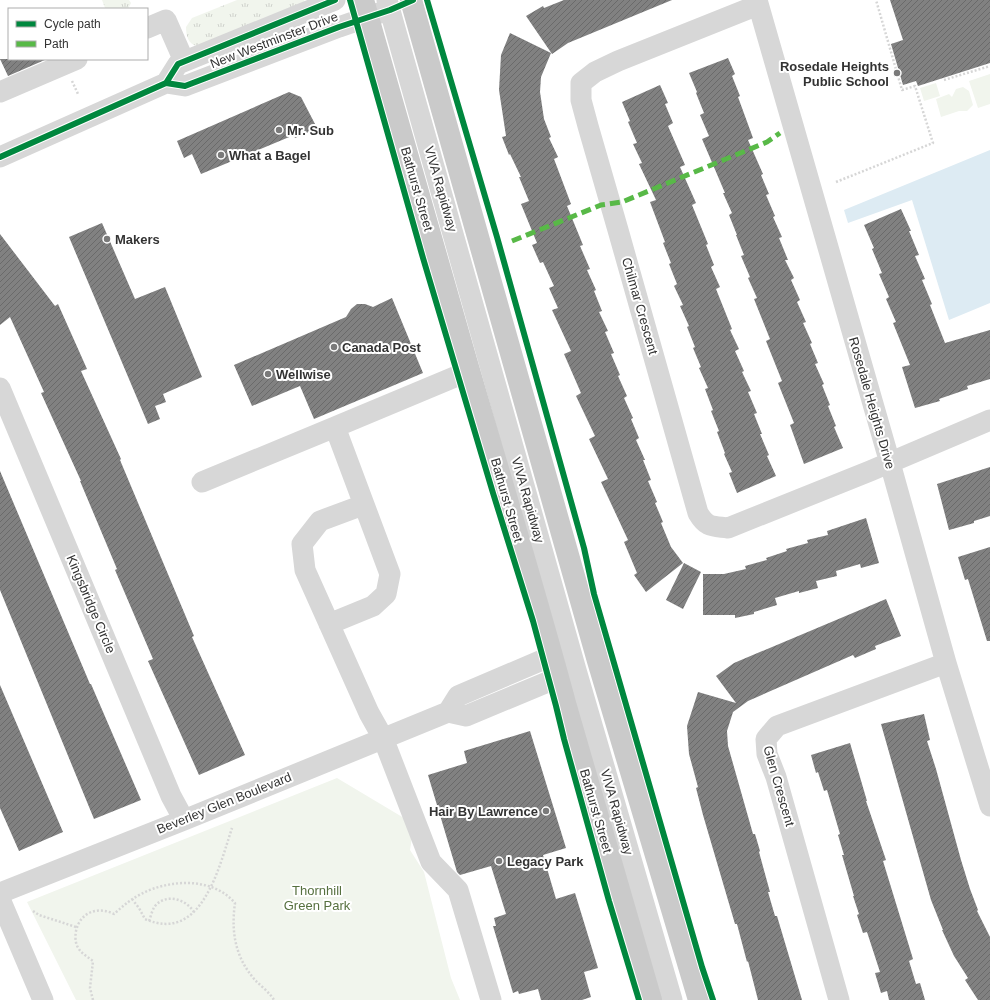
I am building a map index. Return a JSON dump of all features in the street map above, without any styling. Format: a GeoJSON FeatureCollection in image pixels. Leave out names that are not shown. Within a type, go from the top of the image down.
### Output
{"type":"FeatureCollection","features":[{"type":"Feature","properties":{"kind":"main road"},"geometry":{"type":"LineString","coordinates":[[412,0],[484,263],[598,661],[699,1000]]}},
{"type":"Feature","properties":{"kind":"main road","name":"Bathurst Street"},"geometry":{"type":"LineString","coordinates":[[365,9],[469,371],[561,651],[651,1000]]}},
{"type":"Feature","properties":{"kind":"street","name":"New Westminster Drive"},"geometry":{"type":"LineString","coordinates":[[336,0],[184,61],[178,64],[166,83],[185,86],[339,27],[365,9],[412,0]]}},
{"type":"Feature","properties":{"kind":"street","name":"Chilmar Crescent"},"geometry":{"type":"LineString","coordinates":[[757,3],[618,61],[595,72],[581,83],[580,100],[693,496],[698,513],[704,522],[714,526],[728,528],[890,463]]}},
{"type":"Feature","properties":{"kind":"street","name":"Rosedale Heights Drive"},"geometry":{"type":"LineString","coordinates":[[757,3],[890,463],[946,663],[990,806]]}},
{"type":"Feature","properties":{"kind":"street","name":"VIVA Rapidway"},"geometry":{"type":"LineString","coordinates":[[388,5],[561,651]]}},
{"type":"Feature","properties":{"kind":"street"},"geometry":{"type":"LineString","coordinates":[[156,24],[184,61]]}},
{"type":"Feature","properties":{"kind":"street"},"geometry":{"type":"LineString","coordinates":[[0,92],[74,60]]}},
{"type":"Feature","properties":{"kind":"street"},"geometry":{"type":"LineString","coordinates":[[0,157],[166,83]]}},
{"type":"Feature","properties":{"kind":"street"},"geometry":{"type":"LineString","coordinates":[[202,482],[469,371]]}},
{"type":"Feature","properties":{"kind":"street","name":"Kingsbridge Circle"},"geometry":{"type":"LineString","coordinates":[[0,388],[165,781],[184,820]]}},
{"type":"Feature","properties":{"kind":"street"},"geometry":{"type":"LineString","coordinates":[[890,463],[990,420]]}},
{"type":"Feature","properties":{"kind":"street"},"geometry":{"type":"LineString","coordinates":[[329,624],[373,606],[386,594],[390,574],[334,427]]}},
{"type":"Feature","properties":{"kind":"street"},"geometry":{"type":"LineString","coordinates":[[363,505],[320,521],[302,544],[305,570],[329,624],[359,670],[370,713],[383,738],[431,862],[458,890],[491,1000]]}},
{"type":"Feature","properties":{"kind":"street"},"geometry":{"type":"LineString","coordinates":[[592,639],[458,696],[448,712],[466,716],[598,661]]}},
{"type":"Feature","properties":{"kind":"street","name":"Glen Crescent"},"geometry":{"type":"LineString","coordinates":[[839,1000],[776,777],[767,754],[766,739],[777,726],[946,663]]}},
{"type":"Feature","properties":{"kind":"street","name":"VIVA Rapidway"},"geometry":{"type":"LineString","coordinates":[[567,674],[672,1000]]}},
{"type":"Feature","properties":{"kind":"street","name":"Beverley Glen Boulevard"},"geometry":{"type":"LineString","coordinates":[[0,893],[184,820],[448,712]]}},
{"type":"Feature","properties":{"kind":"street"},"geometry":{"type":"LineString","coordinates":[[0,899],[43,1000]]}},
{"type":"Feature","properties":{"kind":"path"},"geometry":{"type":"LineString","coordinates":[[836,182],[932,143],[915,86],[902,90],[876,0]]}},
{"type":"Feature","properties":{"kind":"path"},"geometry":{"type":"LineString","coordinates":[[944,80],[990,66]]}},
{"type":"Feature","properties":{"kind":"path"},"geometry":{"type":"LineString","coordinates":[[132,899],[145,919],[149,921],[168,924],[183,920],[194,912],[206,897],[217,872],[232,828]]}},
{"type":"Feature","properties":{"kind":"path"},"geometry":{"type":"LineString","coordinates":[[93,1000],[90,988],[93,961],[84,955],[78,948],[75,940],[76,928],[79,920],[86,914],[96,910],[105,910],[114,914],[142,893],[174,884],[188,883],[211,886],[222,891],[235,903],[233,933],[237,948],[248,970],[274,1000]]}},
{"type":"Feature","properties":{"kind":"path"},"geometry":{"type":"LineString","coordinates":[[149,921],[152,910],[156,905],[168,899],[175,899],[185,902],[194,912]]}},
{"type":"Feature","properties":{"kind":"path"},"geometry":{"type":"LineString","coordinates":[[33,911],[76,928]]}},
{"type":"Feature","properties":{"kind":"green space"},"geometry":{"type":"Polygon","coordinates":[[[102,0],[129,0],[131,3],[128,8],[105,8],[102,0]]]}},
{"type":"Feature","properties":{"kind":"green space"},"geometry":{"type":"Polygon","coordinates":[[[237,0],[304,0],[306,4],[198,46],[190,42],[186,33],[186,27],[192,18],[237,0]]]}},
{"type":"Feature","properties":{"kind":"green space"},"geometry":{"type":"Polygon","coordinates":[[[990,74],[990,104],[978,108],[969,81],[990,74]]]}},
{"type":"Feature","properties":{"kind":"green space"},"geometry":{"type":"Polygon","coordinates":[[[936,83],[940,96],[924,101],[920,88],[936,83]]]}},
{"type":"Feature","properties":{"kind":"green space"},"geometry":{"type":"Polygon","coordinates":[[[963,87],[969,91],[973,105],[967,111],[959,111],[941,117],[936,99],[949,94],[952,97],[956,89],[963,87]]]}},
{"type":"Feature","properties":{"kind":"green space","name":"Thornhill Green Park"},"geometry":{"type":"Polygon","coordinates":[[[337,778],[414,824],[410,850],[424,872],[451,978],[460,1000],[76,1000],[27,902],[337,778]]]}},
{"type":"Feature","properties":{"kind":"shaded area"},"geometry":{"type":"Polygon","coordinates":[[[990,150],[990,303],[949,320],[912,200],[848,223],[844,210],[990,150]]]}},
{"type":"Feature","properties":{"kind":"building"},"geometry":{"type":"Polygon","coordinates":[[[564,0],[672,0],[568,43],[552,54],[526,16],[543,6],[544,8],[564,0]]]}},
{"type":"Feature","properties":{"kind":"building"},"geometry":{"type":"Polygon","coordinates":[[[890,0],[990,0],[990,63],[918,86],[916,81],[903,85],[891,44],[903,40],[890,0]]]}},
{"type":"Feature","properties":{"kind":"building"},"geometry":{"type":"Polygon","coordinates":[[[510,33],[551,53],[541,77],[540,92],[544,119],[551,137],[549,138],[558,157],[554,159],[571,204],[567,206],[583,245],[580,246],[590,269],[587,270],[596,290],[594,291],[602,311],[599,312],[608,331],[605,332],[614,353],[611,354],[620,375],[618,376],[627,396],[624,398],[633,418],[631,419],[639,438],[636,440],[645,460],[643,460],[651,480],[648,481],[657,502],[655,503],[663,522],[661,523],[671,547],[683,563],[646,592],[634,575],[637,573],[624,542],[628,540],[601,482],[608,479],[589,439],[595,436],[576,396],[581,393],[564,354],[571,351],[552,310],[558,308],[549,288],[554,286],[543,262],[540,263],[532,245],[537,243],[521,204],[529,201],[519,177],[521,177],[510,154],[509,155],[502,137],[506,136],[499,90],[501,55],[510,33]]]}},
{"type":"Feature","properties":{"kind":"building"},"geometry":{"type":"Polygon","coordinates":[[[728,58],[735,74],[732,76],[740,96],[738,97],[753,138],[748,140],[763,174],[761,175],[769,194],[766,195],[775,216],[773,217],[782,237],[779,238],[788,260],[785,260],[794,278],[791,280],[800,300],[797,302],[806,322],[803,323],[812,343],[810,344],[818,363],[815,364],[824,384],[822,385],[830,405],[828,406],[836,426],[834,427],[843,448],[804,464],[790,425],[794,423],[778,383],[782,381],[766,341],[770,339],[754,299],[757,298],[748,278],[750,277],[741,256],[744,255],[729,215],[732,213],[702,139],[709,136],[700,115],[704,113],[689,73],[728,58]]]}},
{"type":"Feature","properties":{"kind":"building"},"geometry":{"type":"Polygon","coordinates":[[[0,59],[45,60],[8,76],[0,59]]]}},
{"type":"Feature","properties":{"kind":"building"},"geometry":{"type":"Polygon","coordinates":[[[660,85],[668,103],[665,104],[673,123],[668,126],[685,165],[680,167],[696,203],[692,205],[708,244],[706,245],[714,265],[711,267],[720,287],[716,289],[732,329],[730,330],[739,349],[735,351],[744,371],[742,372],[751,391],[748,392],[757,413],[754,414],[762,434],[760,434],[769,455],[767,456],[776,476],[737,493],[729,473],[732,472],[717,432],[719,431],[711,411],[713,410],[705,389],[708,388],[699,368],[701,367],[693,348],[695,347],[687,327],[689,326],[680,306],[683,305],[674,286],[677,284],[663,243],[665,242],[650,202],[656,200],[639,164],[642,163],[633,144],[637,143],[628,122],[630,121],[622,102],[660,85]]]}},
{"type":"Feature","properties":{"kind":"building"},"geometry":{"type":"Polygon","coordinates":[[[289,92],[301,97],[315,124],[311,125],[311,131],[295,138],[294,135],[201,174],[192,154],[184,158],[177,141],[289,92]]]}},
{"type":"Feature","properties":{"kind":"building"},"geometry":{"type":"Polygon","coordinates":[[[901,209],[911,231],[909,231],[919,255],[915,256],[925,279],[922,280],[945,343],[990,330],[990,379],[967,386],[968,389],[939,399],[940,401],[915,408],[902,367],[910,365],[893,323],[896,322],[886,299],[889,297],[879,274],[882,273],[872,249],[874,248],[864,225],[901,209]]]}},
{"type":"Feature","properties":{"kind":"building"},"geometry":{"type":"Polygon","coordinates":[[[102,223],[135,299],[165,287],[202,377],[163,394],[166,402],[155,406],[160,419],[148,424],[69,237],[102,223]]]}},
{"type":"Feature","properties":{"kind":"building"},"geometry":{"type":"Polygon","coordinates":[[[0,234],[55,306],[58,304],[87,369],[81,371],[121,459],[120,460],[194,636],[192,637],[245,755],[199,775],[148,661],[153,659],[115,570],[117,569],[81,481],[41,393],[44,392],[10,317],[0,325],[0,234]]]}},
{"type":"Feature","properties":{"kind":"building"},"geometry":{"type":"Polygon","coordinates":[[[392,298],[423,373],[314,419],[300,386],[252,406],[234,365],[346,317],[351,309],[357,304],[365,304],[373,307],[392,298]]]}},
{"type":"Feature","properties":{"kind":"building"},"geometry":{"type":"Polygon","coordinates":[[[990,467],[990,516],[974,521],[974,523],[949,530],[937,484],[990,467]]]}},
{"type":"Feature","properties":{"kind":"building"},"geometry":{"type":"Polygon","coordinates":[[[0,471],[141,800],[94,819],[0,590],[0,471]]]}},
{"type":"Feature","properties":{"kind":"building"},"geometry":{"type":"Polygon","coordinates":[[[866,518],[879,563],[861,568],[860,564],[836,571],[837,576],[816,581],[818,588],[799,593],[799,591],[775,598],[777,605],[754,612],[754,614],[735,618],[735,615],[703,615],[703,574],[724,574],[746,569],[745,566],[767,560],[766,558],[787,551],[786,549],[808,543],[807,540],[828,535],[827,531],[866,518]]]}},
{"type":"Feature","properties":{"kind":"building"},"geometry":{"type":"Polygon","coordinates":[[[990,547],[990,641],[987,641],[968,579],[965,580],[958,557],[990,547]]]}},
{"type":"Feature","properties":{"kind":"building"},"geometry":{"type":"Polygon","coordinates":[[[684,563],[701,572],[683,609],[666,600],[684,563]]]}},
{"type":"Feature","properties":{"kind":"building"},"geometry":{"type":"Polygon","coordinates":[[[886,599],[901,636],[875,646],[876,649],[855,658],[853,655],[748,701],[733,712],[727,731],[728,746],[753,834],[755,834],[760,851],[759,852],[770,892],[768,892],[775,916],[777,916],[802,1000],[758,1000],[748,961],[747,962],[737,924],[735,924],[696,788],[698,787],[689,754],[687,726],[698,692],[736,703],[716,676],[734,663],[886,599]]]}},
{"type":"Feature","properties":{"kind":"building"},"geometry":{"type":"Polygon","coordinates":[[[0,685],[63,832],[19,851],[0,808],[0,685]]]}},
{"type":"Feature","properties":{"kind":"building"},"geometry":{"type":"Polygon","coordinates":[[[924,714],[930,740],[927,741],[961,860],[978,910],[977,911],[990,937],[990,1000],[978,1000],[965,980],[968,978],[954,956],[942,930],[931,900],[881,724],[924,714]]]}},
{"type":"Feature","properties":{"kind":"building","name":"Legacy Park"},"geometry":{"type":"Polygon","coordinates":[[[530,731],[566,848],[543,855],[556,899],[575,893],[598,968],[584,972],[591,997],[582,1000],[541,1000],[538,989],[519,994],[518,991],[513,993],[493,926],[496,926],[494,918],[506,914],[491,866],[460,875],[457,872],[428,775],[467,763],[464,751],[530,731]]]}},
{"type":"Feature","properties":{"kind":"building"},"geometry":{"type":"Polygon","coordinates":[[[850,743],[866,801],[886,860],[883,861],[913,959],[909,961],[916,984],[920,983],[925,1000],[889,1000],[887,991],[881,993],[875,973],[880,972],[867,932],[863,933],[857,915],[859,914],[842,855],[844,855],[838,835],[840,834],[827,790],[824,791],[818,772],[816,773],[811,755],[850,743]]]}},
{"type":"Feature","properties":{"kind":"marked path"},"geometry":{"type":"LineString","coordinates":[[512,241],[601,205],[622,202],[767,142],[780,133]]}},
{"type":"Feature","properties":{"kind":"cycle path"},"geometry":{"type":"LineString","coordinates":[[0,157],[166,83],[178,64],[335,0]]}},
{"type":"Feature","properties":{"kind":"cycle path"},"geometry":{"type":"LineString","coordinates":[[350,0],[423,258],[533,621],[609,901],[639,1000]]}},
{"type":"Feature","properties":{"kind":"cycle path"},"geometry":{"type":"LineString","coordinates":[[166,83],[185,86],[339,27],[390,10],[413,0]]}},
{"type":"Feature","properties":{"kind":"cycle path"},"geometry":{"type":"LineString","coordinates":[[427,0],[497,237],[584,548],[594,594],[702,967],[713,1000]]}},
{"type":"Feature","properties":{"kind":"place","name":"Rosedale Heights Public School"},"geometry":{"type":"Point","coordinates":[897,73]}},
{"type":"Feature","properties":{"kind":"place","name":"Mr. Sub"},"geometry":{"type":"Point","coordinates":[279,130]}},
{"type":"Feature","properties":{"kind":"place","name":"What a Bagel"},"geometry":{"type":"Point","coordinates":[221,155]}},
{"type":"Feature","properties":{"kind":"place","name":"Makers"},"geometry":{"type":"Point","coordinates":[107,239]}},
{"type":"Feature","properties":{"kind":"place","name":"Canada Post"},"geometry":{"type":"Point","coordinates":[334,347]}},
{"type":"Feature","properties":{"kind":"place","name":"Wellwise"},"geometry":{"type":"Point","coordinates":[268,374]}},
{"type":"Feature","properties":{"kind":"place","name":"Hair By Lawrence"},"geometry":{"type":"Point","coordinates":[546,811]}},
{"type":"Feature","properties":{"kind":"place","name":"Legacy Park"},"geometry":{"type":"Point","coordinates":[499,861]}}]}
